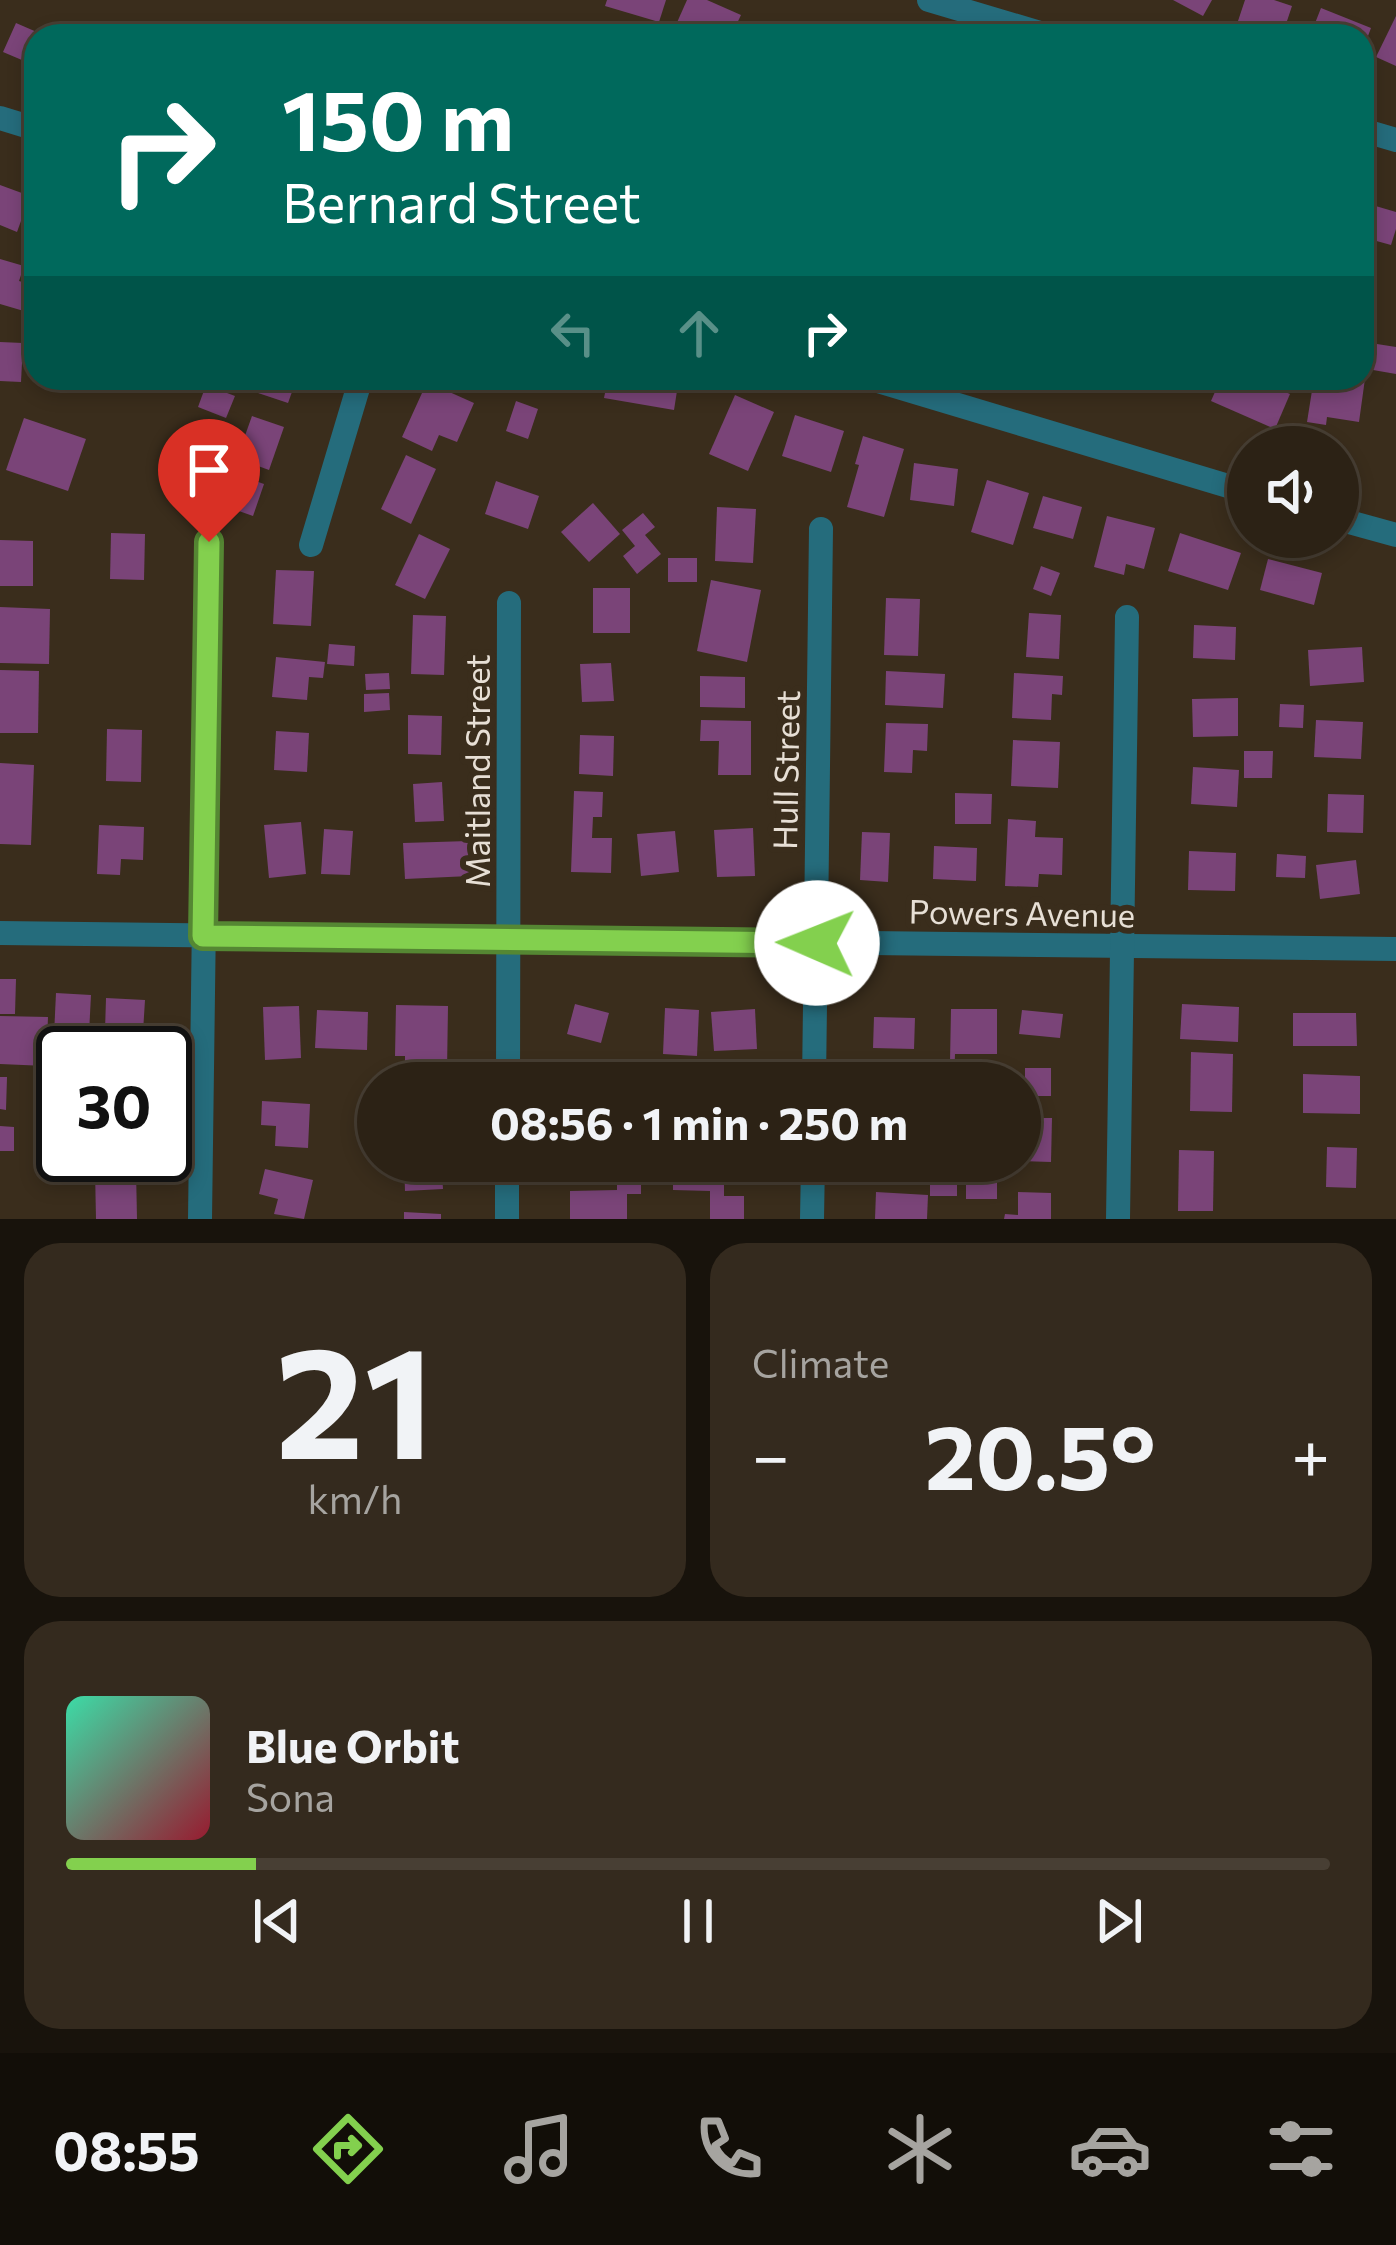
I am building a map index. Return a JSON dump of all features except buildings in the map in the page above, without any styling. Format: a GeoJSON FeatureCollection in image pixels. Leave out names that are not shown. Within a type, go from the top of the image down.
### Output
{"type":"FeatureCollection","features":[{"type":"Feature","properties":{"kind":"street"},"geometry":{"type":"LineString","coordinates":[[929,0],[1009,24]]}},
{"type":"Feature","properties":{"kind":"street"},"geometry":{"type":"LineString","coordinates":[[311,545],[357,390]]}},
{"type":"Feature","properties":{"kind":"street"},"geometry":{"type":"LineString","coordinates":[[908,390],[1227,486]]}},
{"type":"Feature","properties":{"kind":"street"},"geometry":{"type":"LineString","coordinates":[[1359,525],[1396,535]]}},
{"type":"Feature","properties":{"kind":"street","name":"Hull Street"},"geometry":{"type":"LineString","coordinates":[[814,1062],[820,529]]}},
{"type":"Feature","properties":{"kind":"street"},"geometry":{"type":"LineString","coordinates":[[200,1219],[209,542]]}},
{"type":"Feature","properties":{"kind":"street","name":"Maitland Street"},"geometry":{"type":"LineString","coordinates":[[508,603],[508,1062]]}},
{"type":"Feature","properties":{"kind":"street"},"geometry":{"type":"LineString","coordinates":[[1118,1219],[1127,617]]}},
{"type":"Feature","properties":{"kind":"street","name":"Powers Avenue"},"geometry":{"type":"LineString","coordinates":[[0,933],[1396,949]]}},
{"type":"Feature","properties":{"kind":"street"},"geometry":{"type":"LineString","coordinates":[[507,1182],[507,1219]]}},
{"type":"Feature","properties":{"kind":"street"},"geometry":{"type":"LineString","coordinates":[[812,1219],[813,1182]]}},
{"type":"Feature","properties":{"kind":"route"},"geometry":{"type":"LineString","coordinates":[[209,542],[203,936],[817,943]]}}]}
